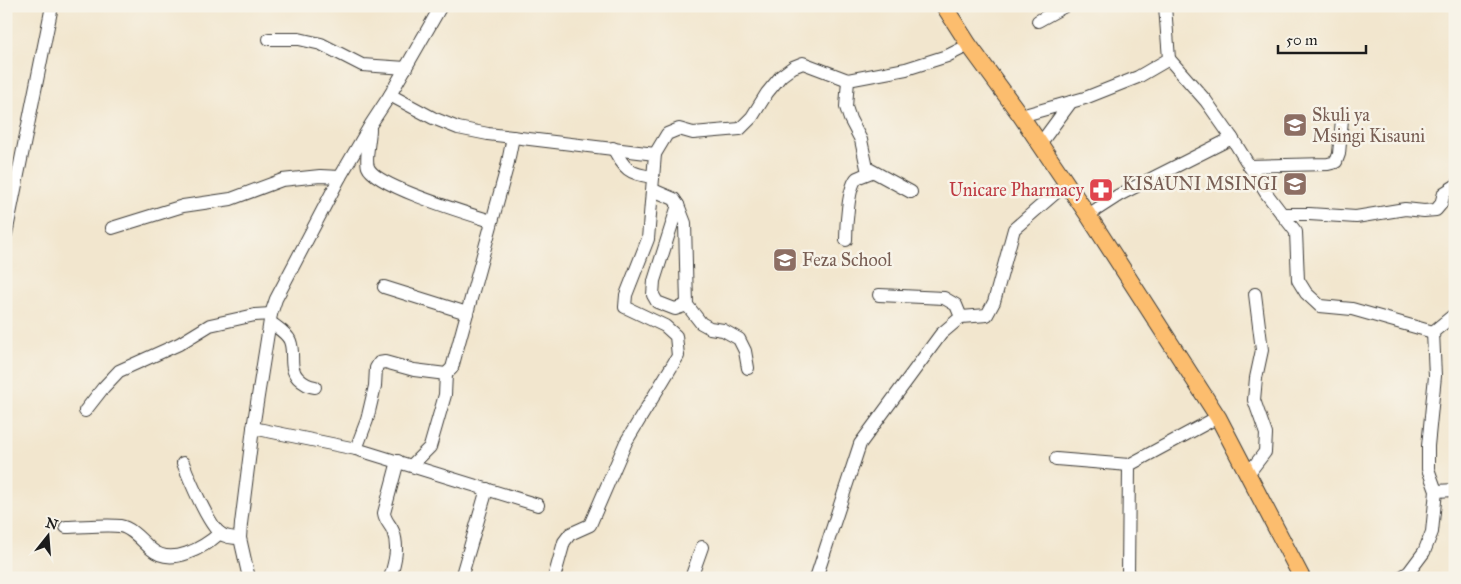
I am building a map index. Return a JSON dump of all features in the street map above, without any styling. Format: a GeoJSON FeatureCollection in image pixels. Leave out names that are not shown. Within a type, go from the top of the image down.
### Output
{"type":"FeatureCollection","features":[{"type":"Feature","properties":{"kind":"main road"},"geometry":{"type":"LineString","coordinates":[[944,6],[969,45],[1021,116],[1088,215],[1218,417],[1302,578]]}},
{"type":"Feature","properties":{"kind":"street"},"geometry":{"type":"LineString","coordinates":[[6,234],[52,6]]}},
{"type":"Feature","properties":{"kind":"street"},"geometry":{"type":"LineString","coordinates":[[249,578],[240,538],[253,428],[270,318],[276,299],[340,177],[441,6]]}},
{"type":"Feature","properties":{"kind":"street"},"geometry":{"type":"LineString","coordinates":[[1038,22],[1065,6]]}},
{"type":"Feature","properties":{"kind":"street"},"geometry":{"type":"LineString","coordinates":[[1165,6],[1169,59],[1206,101],[1232,138],[1272,202],[1296,232],[1298,280],[1306,294],[1320,306],[1352,309],[1433,332]]}},
{"type":"Feature","properties":{"kind":"street"},"geometry":{"type":"LineString","coordinates":[[269,39],[298,39],[321,44],[362,65],[406,68]]}},
{"type":"Feature","properties":{"kind":"street"},"geometry":{"type":"LineString","coordinates":[[554,578],[564,542],[570,534],[590,525],[626,442],[678,356],[676,336],[665,326],[625,307],[626,295],[648,238],[655,154],[667,134],[679,129],[693,133],[740,128],[752,117],[767,93],[781,76],[793,67],[803,63],[848,80],[906,69],[947,56],[969,45]]}},
{"type":"Feature","properties":{"kind":"street"},"geometry":{"type":"LineString","coordinates":[[1021,116],[1084,98],[1138,77],[1169,59]]}},
{"type":"Feature","properties":{"kind":"street"},"geometry":{"type":"LineString","coordinates":[[848,80],[846,107],[861,140],[867,168],[911,192]]}},
{"type":"Feature","properties":{"kind":"street"},"geometry":{"type":"LineString","coordinates":[[390,95],[433,118],[458,128],[655,154]]}},
{"type":"Feature","properties":{"kind":"street"},"geometry":{"type":"LineString","coordinates":[[1040,144],[1071,102]]}},
{"type":"Feature","properties":{"kind":"street"},"geometry":{"type":"LineString","coordinates":[[1249,166],[1328,164],[1336,162],[1339,154],[1342,119]]}},
{"type":"Feature","properties":{"kind":"street"},"geometry":{"type":"LineString","coordinates":[[371,124],[367,165],[372,173],[391,184],[430,200],[491,221]]}},
{"type":"Feature","properties":{"kind":"street"},"geometry":{"type":"LineString","coordinates":[[412,466],[430,447],[445,395],[446,374],[452,368],[507,167],[513,136]]}},
{"type":"Feature","properties":{"kind":"street"},"geometry":{"type":"LineString","coordinates":[[1088,215],[1119,195],[1232,138]]}},
{"type":"Feature","properties":{"kind":"street"},"geometry":{"type":"LineString","coordinates":[[612,148],[624,168],[653,184],[674,199],[678,205],[685,223],[687,305],[701,323],[710,328],[723,330],[740,339],[745,351],[748,368]]}},
{"type":"Feature","properties":{"kind":"street"},"geometry":{"type":"LineString","coordinates":[[846,240],[848,209],[854,182],[858,178],[872,172]]}},
{"type":"Feature","properties":{"kind":"street"},"geometry":{"type":"LineString","coordinates":[[112,228],[183,206],[231,199],[282,180],[320,176],[340,177]]}},
{"type":"Feature","properties":{"kind":"street"},"geometry":{"type":"LineString","coordinates":[[816,578],[860,444],[941,334],[961,317],[987,315],[994,302],[1014,230],[1066,183]]}},
{"type":"Feature","properties":{"kind":"street"},"geometry":{"type":"LineString","coordinates":[[1282,214],[1356,217],[1405,209],[1436,210],[1441,204],[1444,193],[1455,186]]}},
{"type":"Feature","properties":{"kind":"street"},"geometry":{"type":"LineString","coordinates":[[678,205],[654,281],[652,295],[657,302],[675,309],[687,305]]}},
{"type":"Feature","properties":{"kind":"street"},"geometry":{"type":"LineString","coordinates":[[384,287],[467,313]]}},
{"type":"Feature","properties":{"kind":"street"},"geometry":{"type":"LineString","coordinates":[[879,294],[944,298],[956,305],[961,317]]}},
{"type":"Feature","properties":{"kind":"street"},"geometry":{"type":"LineString","coordinates":[[1248,474],[1265,452],[1266,434],[1254,400],[1256,378],[1262,350],[1255,294]]}},
{"type":"Feature","properties":{"kind":"street"},"geometry":{"type":"LineString","coordinates":[[1433,332],[1455,314]]}},
{"type":"Feature","properties":{"kind":"street"},"geometry":{"type":"LineString","coordinates":[[85,411],[120,371],[170,349],[210,325],[256,315],[270,318],[289,338],[294,374],[306,385],[314,387]]}},
{"type":"Feature","properties":{"kind":"street"},"geometry":{"type":"LineString","coordinates":[[1400,578],[1409,572],[1424,552],[1432,532],[1436,490],[1428,469],[1428,446],[1435,376],[1433,332]]}},
{"type":"Feature","properties":{"kind":"street"},"geometry":{"type":"LineString","coordinates":[[356,449],[367,420],[375,386],[376,368],[379,363],[385,362],[414,370],[446,374]]}},
{"type":"Feature","properties":{"kind":"street"},"geometry":{"type":"LineString","coordinates":[[1056,459],[1129,465],[1218,417]]}},
{"type":"Feature","properties":{"kind":"street"},"geometry":{"type":"LineString","coordinates":[[253,428],[356,449],[538,505]]}},
{"type":"Feature","properties":{"kind":"street"},"geometry":{"type":"LineString","coordinates":[[390,578],[397,545],[392,529],[385,520],[384,513],[398,461]]}},
{"type":"Feature","properties":{"kind":"street"},"geometry":{"type":"LineString","coordinates":[[183,463],[198,497],[215,528],[228,537],[240,538]]}},
{"type":"Feature","properties":{"kind":"street"},"geometry":{"type":"LineString","coordinates":[[1128,578],[1129,465]]}},
{"type":"Feature","properties":{"kind":"street"},"geometry":{"type":"LineString","coordinates":[[461,578],[487,489]]}},
{"type":"Feature","properties":{"kind":"street"},"geometry":{"type":"LineString","coordinates":[[1436,490],[1455,490]]}},
{"type":"Feature","properties":{"kind":"street"},"geometry":{"type":"LineString","coordinates":[[66,527],[120,526],[130,530],[160,555],[167,557],[180,555],[196,549],[211,541],[220,533]]}},
{"type":"Feature","properties":{"kind":"street"},"geometry":{"type":"LineString","coordinates":[[691,578],[702,547]]}},
{"type":"Feature","properties":{"kind":"place","name":"Skuli ya Msingi Kisauni"},"geometry":{"type":"Point","coordinates":[1295,125]}},
{"type":"Feature","properties":{"kind":"place","name":"KISAUNI MSINGI"},"geometry":{"type":"Point","coordinates":[1295,184]}},
{"type":"Feature","properties":{"kind":"place","name":"Unicare Pharmacy"},"geometry":{"type":"Point","coordinates":[1101,190]}},
{"type":"Feature","properties":{"kind":"place","name":"Feza School"},"geometry":{"type":"Point","coordinates":[785,260]}}]}
